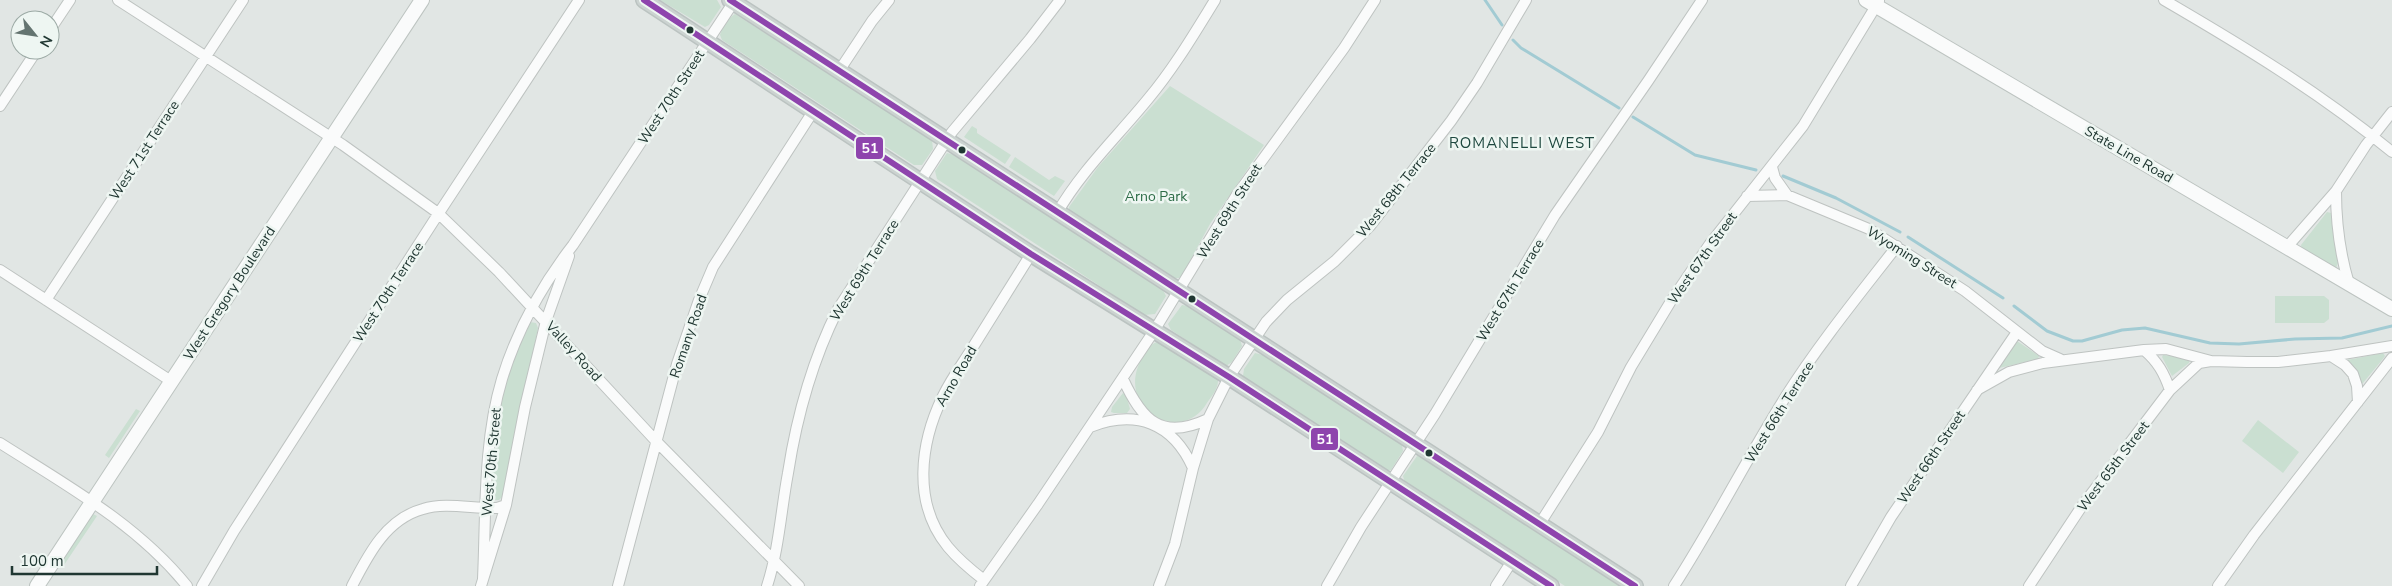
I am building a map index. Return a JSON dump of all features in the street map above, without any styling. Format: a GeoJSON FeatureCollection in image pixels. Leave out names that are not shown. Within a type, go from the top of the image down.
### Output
{"type":"FeatureCollection","features":[{"type":"Feature","properties":{"kind":"main road","name":"West Gregory Boulevard"},"geometry":{"type":"LineString","coordinates":[[36,586],[422,0]]}},
{"type":"Feature","properties":{"kind":"main road"},"geometry":{"type":"LineString","coordinates":[[644,0],[1032,254],[1229,377],[1551,586]]}},
{"type":"Feature","properties":{"kind":"main road"},"geometry":{"type":"LineString","coordinates":[[733,1],[839,72],[1635,586]]}},
{"type":"Feature","properties":{"kind":"main road","name":"State Line Road"},"geometry":{"type":"LineString","coordinates":[[1874,2],[2392,309]]}},
{"type":"Feature","properties":{"kind":"street"},"geometry":{"type":"LineString","coordinates":[[60,15],[70,0]]}},
{"type":"Feature","properties":{"kind":"street","name":"Valley Road"},"geometry":{"type":"LineString","coordinates":[[118,0],[331,137],[383,172],[438,213],[532,306],[656,441],[799,586]]}},
{"type":"Feature","properties":{"kind":"street","name":"West 71st Terrace"},"geometry":{"type":"LineString","coordinates":[[46,300],[243,0]]}},
{"type":"Feature","properties":{"kind":"street","name":"West 70th Terrace"},"geometry":{"type":"LineString","coordinates":[[202,586],[234,531],[438,213],[579,0]]}},
{"type":"Feature","properties":{"kind":"street"},"geometry":{"type":"LineString","coordinates":[[839,72],[872,21],[889,0]]}},
{"type":"Feature","properties":{"kind":"street","name":"West 69th Terrace"},"geometry":{"type":"LineString","coordinates":[[767,586],[794,437],[805,393],[821,344],[838,309],[858,275],[946,141],[964,116],[1030,39],[1060,0]]}},
{"type":"Feature","properties":{"kind":"street"},"geometry":{"type":"LineString","coordinates":[[1057,213],[1075,184],[1097,156],[1173,69],[1215,0]]}},
{"type":"Feature","properties":{"kind":"street","name":"West 69th Street"},"geometry":{"type":"LineString","coordinates":[[982,583],[1090,427],[1180,292],[1236,196],[1344,48],[1375,0]]}},
{"type":"Feature","properties":{"kind":"street","name":"West 68th Terrace"},"geometry":{"type":"LineString","coordinates":[[1159,586],[1175,544],[1193,468],[1208,419],[1229,377],[1266,322],[1286,300],[1335,261],[1370,226],[1451,121],[1477,83],[1526,0]]}},
{"type":"Feature","properties":{"kind":"street","name":"West 67th Terrace"},"geometry":{"type":"LineString","coordinates":[[1327,586],[1345,552],[1416,445],[1555,215],[1702,0]]}},
{"type":"Feature","properties":{"kind":"street"},"geometry":{"type":"LineString","coordinates":[[2164,0],[2266,61],[2373,136],[2392,152]]}},
{"type":"Feature","properties":{"kind":"street","name":"West 70th Street"},"geometry":{"type":"LineString","coordinates":[[482,582],[491,438],[502,380],[532,306],[708,42],[733,1]]}},
{"type":"Feature","properties":{"kind":"street","name":"West 67th Street"},"geometry":{"type":"LineString","coordinates":[[1539,525],[1598,432],[1631,367],[1671,301],[1747,196],[1803,126],[1874,2]]}},
{"type":"Feature","properties":{"kind":"street"},"geometry":{"type":"LineString","coordinates":[[1,102],[30,60]]}},
{"type":"Feature","properties":{"kind":"street","name":"Romany Road"},"geometry":{"type":"LineString","coordinates":[[618,586],[677,364],[699,300],[714,268],[814,110]]}},
{"type":"Feature","properties":{"kind":"street"},"geometry":{"type":"LineString","coordinates":[[2287,247],[2336,191],[2373,136],[2392,112]]}},
{"type":"Feature","properties":{"kind":"street"},"geometry":{"type":"LineString","coordinates":[[1772,166],[1775,178],[1787,195]]}},
{"type":"Feature","properties":{"kind":"street"},"geometry":{"type":"LineString","coordinates":[[2336,191],[2336,211],[2343,264],[2349,284]]}},
{"type":"Feature","properties":{"kind":"street","name":"Wyoming Street"},"geometry":{"type":"LineString","coordinates":[[1747,196],[1787,195],[1869,229],[1965,291],[2042,351],[2060,359]]}},
{"type":"Feature","properties":{"kind":"street","name":"West 70th Street"},"geometry":{"type":"LineString","coordinates":[[482,582],[506,505],[525,407],[546,321],[573,245]]}},
{"type":"Feature","properties":{"kind":"street","name":"West 66th Terrace"},"geometry":{"type":"LineString","coordinates":[[1674,586],[1708,533],[1761,437],[1788,394],[1834,328],[1897,246]]}},
{"type":"Feature","properties":{"kind":"street","name":"Arno Road"},"geometry":{"type":"LineString","coordinates":[[982,583],[947,546],[936,529],[924,490],[924,452],[931,422],[943,394],[1032,254]]}},
{"type":"Feature","properties":{"kind":"street"},"geometry":{"type":"LineString","coordinates":[[0,270],[171,381]]}},
{"type":"Feature","properties":{"kind":"street","name":"West 66th Street"},"geometry":{"type":"LineString","coordinates":[[1851,586],[1891,517],[2017,332]]}},
{"type":"Feature","properties":{"kind":"street"},"geometry":{"type":"LineString","coordinates":[[1976,390],[2009,372],[2060,359],[2144,350],[2166,349],[2211,361],[2278,362],[2392,346]]}},
{"type":"Feature","properties":{"kind":"street"},"geometry":{"type":"LineString","coordinates":[[2144,350],[2155,359],[2163,370],[2170,390]]}},
{"type":"Feature","properties":{"kind":"street"},"geometry":{"type":"LineString","coordinates":[[2331,356],[2345,365],[2353,374],[2357,386],[2358,402]]}},
{"type":"Feature","properties":{"kind":"street"},"geometry":{"type":"LineString","coordinates":[[2218,586],[2254,535],[2392,358]]}},
{"type":"Feature","properties":{"kind":"street","name":"West 65th Street"},"geometry":{"type":"LineString","coordinates":[[2029,586],[2082,506],[2170,390],[2199,363],[2211,361]]}},
{"type":"Feature","properties":{"kind":"street"},"geometry":{"type":"LineString","coordinates":[[1122,379],[1140,411],[1180,444],[1193,468]]}},
{"type":"Feature","properties":{"kind":"street"},"geometry":{"type":"LineString","coordinates":[[1090,427],[1115,419],[1126,419],[1158,426],[1187,426],[1208,419]]}},
{"type":"Feature","properties":{"kind":"street"},"geometry":{"type":"LineString","coordinates":[[0,443],[92,502],[148,545],[172,568],[186,586]]}},
{"type":"Feature","properties":{"kind":"street"},"geometry":{"type":"LineString","coordinates":[[352,586],[379,540],[388,530],[413,513],[424,508],[486,508],[506,505]]}},
{"type":"Feature","properties":{"kind":"street"},"geometry":{"type":"LineString","coordinates":[[1496,586],[1512,561]]}},
{"type":"Feature","properties":{"kind":"green space"},"geometry":{"type":"Polygon","coordinates":[[[660,0],[717,0],[721,7],[709,25],[705,27],[660,0]]]}},
{"type":"Feature","properties":{"kind":"green space"},"geometry":{"type":"Polygon","coordinates":[[[735,14],[932,140],[933,149],[922,165],[914,165],[722,40],[720,35],[722,29],[735,14]]]}},
{"type":"Feature","properties":{"kind":"green space","name":"Arno Park"},"geometry":{"type":"Polygon","coordinates":[[[1170,86],[1264,145],[1210,224],[1179,278],[1173,278],[1069,211],[1069,207],[1098,167],[1170,86]]]}},
{"type":"Feature","properties":{"kind":"green space"},"geometry":{"type":"Polygon","coordinates":[[[972,126],[977,129],[977,133],[1011,155],[1005,164],[964,137],[972,126]]]}},
{"type":"Feature","properties":{"kind":"green space"},"geometry":{"type":"Polygon","coordinates":[[[947,153],[955,155],[1163,290],[1166,296],[1155,314],[1144,315],[937,179],[935,171],[947,153]]]}},
{"type":"Feature","properties":{"kind":"green space"},"geometry":{"type":"Polygon","coordinates":[[[1015,157],[1049,180],[1055,176],[1065,181],[1054,196],[1009,167],[1015,157]]]}},
{"type":"Feature","properties":{"kind":"green space"},"geometry":{"type":"Polygon","coordinates":[[[2327,212],[2331,213],[2338,263],[2336,268],[2302,249],[2301,245],[2327,212]]]}},
{"type":"Feature","properties":{"kind":"green space"},"geometry":{"type":"Polygon","coordinates":[[[2275,296],[2324,296],[2329,300],[2329,319],[2324,323],[2275,323],[2275,296]]]}},
{"type":"Feature","properties":{"kind":"green space"},"geometry":{"type":"Polygon","coordinates":[[[1182,305],[1188,306],[1240,339],[1242,346],[1232,362],[1226,366],[1171,330],[1168,324],[1182,305]]]}},
{"type":"Feature","properties":{"kind":"green space"},"geometry":{"type":"Polygon","coordinates":[[[530,322],[536,323],[538,328],[504,495],[499,500],[495,500],[492,496],[494,451],[504,384],[519,341],[530,322]]]}},
{"type":"Feature","properties":{"kind":"green space"},"geometry":{"type":"Polygon","coordinates":[[[2017,341],[2039,356],[2038,359],[1999,368],[2017,341]]]}},
{"type":"Feature","properties":{"kind":"green space"},"geometry":{"type":"Polygon","coordinates":[[[1157,342],[1218,379],[1214,393],[1205,406],[1193,417],[1180,422],[1166,421],[1153,415],[1143,405],[1136,392],[1136,376],[1142,358],[1150,346],[1157,342]]]}},
{"type":"Feature","properties":{"kind":"green space"},"geometry":{"type":"Polygon","coordinates":[[[1255,353],[1263,355],[1402,445],[1403,451],[1391,470],[1386,470],[1245,379],[1243,376],[1244,369],[1255,353]]]}},
{"type":"Feature","properties":{"kind":"green space"},"geometry":{"type":"Polygon","coordinates":[[[2383,353],[2385,356],[2361,384],[2347,360],[2383,353]]]}},
{"type":"Feature","properties":{"kind":"green space"},"geometry":{"type":"Polygon","coordinates":[[[2163,355],[2190,360],[2189,363],[2172,376],[2162,357],[2163,355]]]}},
{"type":"Feature","properties":{"kind":"green space"},"geometry":{"type":"Polygon","coordinates":[[[1123,393],[1126,395],[1130,409],[1127,413],[1111,412],[1112,407],[1123,393]]]}},
{"type":"Feature","properties":{"kind":"green space"},"geometry":{"type":"Polygon","coordinates":[[[136,409],[140,411],[109,458],[105,455],[136,409]]]}},
{"type":"Feature","properties":{"kind":"green space"},"geometry":{"type":"Polygon","coordinates":[[[2258,420],[2299,452],[2283,473],[2242,441],[2258,420]]]}},
{"type":"Feature","properties":{"kind":"green space"},"geometry":{"type":"Polygon","coordinates":[[[1417,456],[1422,457],[1621,586],[1565,586],[1405,483],[1403,476],[1417,456]]]}},
{"type":"Feature","properties":{"kind":"green space"},"geometry":{"type":"Polygon","coordinates":[[[93,514],[97,516],[62,568],[60,563],[93,514]]]}},
{"type":"Feature","properties":{"kind":"waterway"},"geometry":{"type":"LineString","coordinates":[[1485,0],[1502,25]]}},
{"type":"Feature","properties":{"kind":"waterway"},"geometry":{"type":"LineString","coordinates":[[1513,40],[1521,48],[1619,108]]}},
{"type":"Feature","properties":{"kind":"waterway"},"geometry":{"type":"LineString","coordinates":[[1633,117],[1695,155],[1756,170]]}},
{"type":"Feature","properties":{"kind":"waterway"},"geometry":{"type":"LineString","coordinates":[[1783,176],[1836,198],[1900,232]]}},
{"type":"Feature","properties":{"kind":"waterway"},"geometry":{"type":"LineString","coordinates":[[1908,237],[2003,298]]}},
{"type":"Feature","properties":{"kind":"waterway"},"geometry":{"type":"LineString","coordinates":[[2014,306],[2047,331],[2073,341],[2082,341],[2122,330],[2145,328],[2210,343],[2239,344],[2295,339],[2342,338],[2392,326]]}},
{"type":"Feature","properties":{"kind":"transit line","name":"51"},"geometry":{"type":"LineString","coordinates":[[644,0],[1031,254],[1229,377],[1551,586]]}},
{"type":"Feature","properties":{"kind":"transit line","name":"51"},"geometry":{"type":"LineString","coordinates":[[730,0],[1635,586]]}},
{"type":"Feature","properties":{"kind":"district","name":"ROMANELLI WEST"},"geometry":{"type":"Point","coordinates":[1522,143]}}]}
